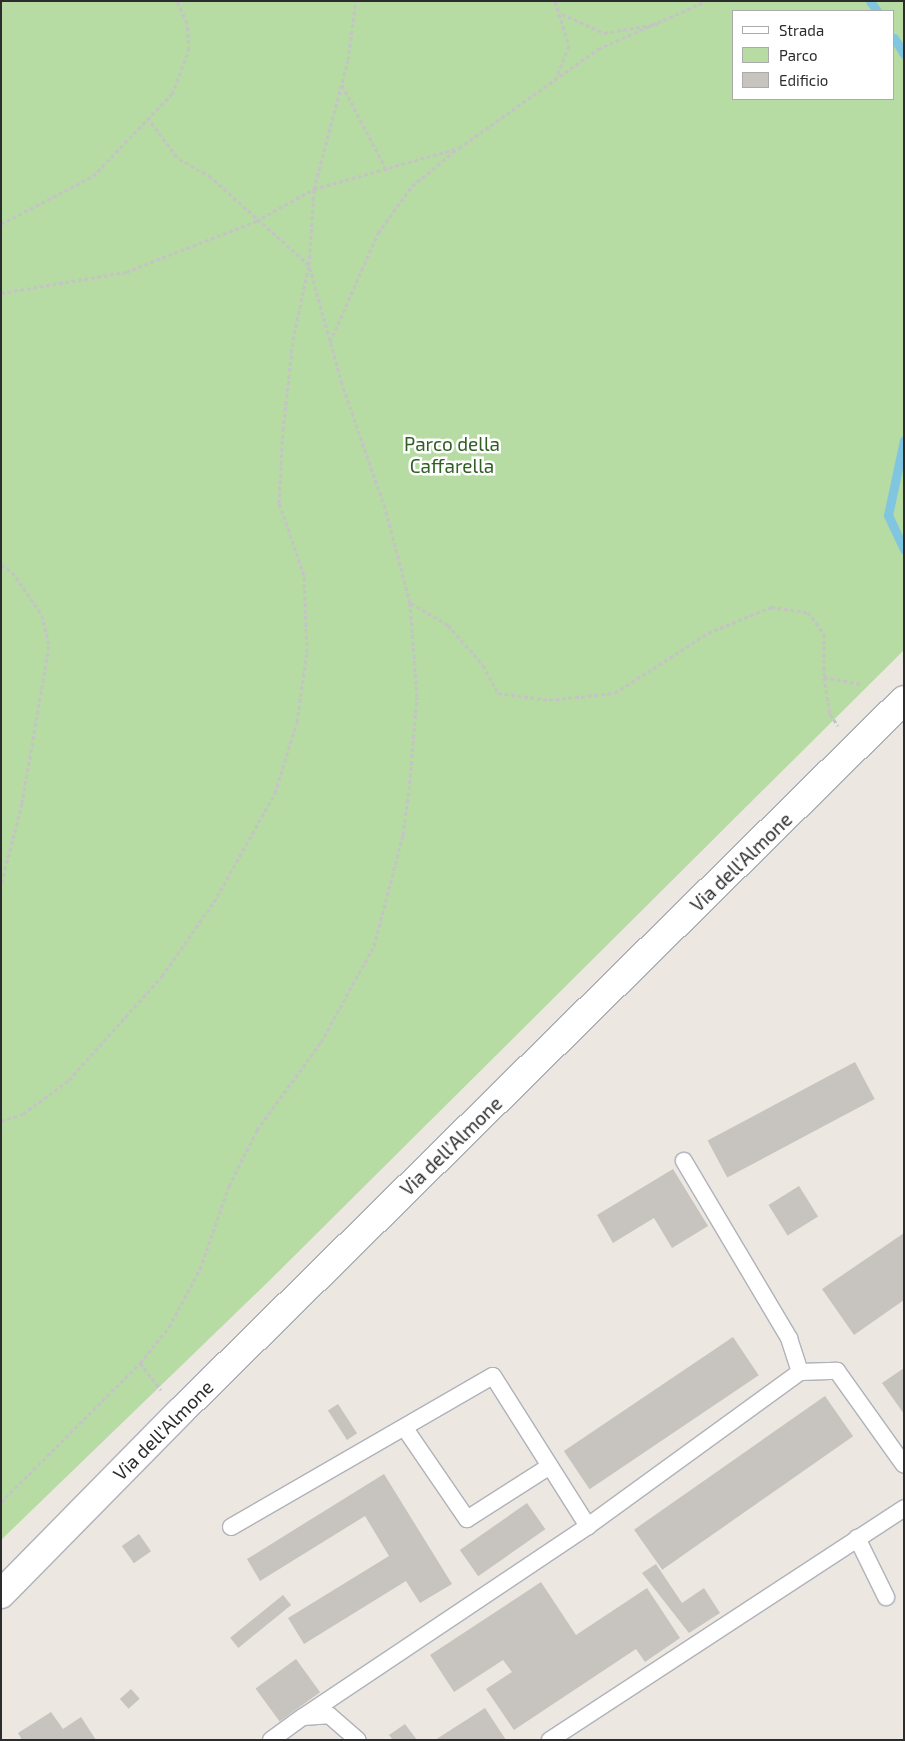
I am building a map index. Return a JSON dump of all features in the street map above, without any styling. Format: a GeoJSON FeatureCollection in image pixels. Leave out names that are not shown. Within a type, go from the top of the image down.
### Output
{"type":"FeatureCollection","features":[{"type":"Feature","properties":{"kind":"main road","name":"Via dell'Almone"},"geometry":{"type":"LineString","coordinates":[[1,1594],[180,1412],[904,700]]}},
{"type":"Feature","properties":{"kind":"lane"},"geometry":{"type":"LineString","coordinates":[[684,1161],[789,1338],[800,1372]]}},
{"type":"Feature","properties":{"kind":"lane"},"geometry":{"type":"LineString","coordinates":[[271,1740],[588,1526],[800,1372],[837,1371],[904,1466]]}},
{"type":"Feature","properties":{"kind":"lane"},"geometry":{"type":"LineString","coordinates":[[231,1528],[406,1430],[492,1376],[588,1526]]}},
{"type":"Feature","properties":{"kind":"lane"},"geometry":{"type":"LineString","coordinates":[[406,1430],[467,1519],[550,1466]]}},
{"type":"Feature","properties":{"kind":"lane"},"geometry":{"type":"LineString","coordinates":[[550,1740],[904,1508]]}},
{"type":"Feature","properties":{"kind":"lane"},"geometry":{"type":"LineString","coordinates":[[857,1538],[886,1597]]}},
{"type":"Feature","properties":{"kind":"lane"},"geometry":{"type":"LineString","coordinates":[[303,1717],[329,1715],[358,1740]]}},
{"type":"Feature","properties":{"kind":"path"},"geometry":{"type":"LineString","coordinates":[[1,224],[93,176],[150,120],[172,94],[189,50],[187,23],[177,1]]}},
{"type":"Feature","properties":{"kind":"path"},"geometry":{"type":"LineString","coordinates":[[1,1121],[22,1114],[69,1080],[162,976],[214,902],[275,793],[297,722],[306,652],[304,575],[279,503],[293,340],[309,265],[314,189],[342,85],[356,1]]}},
{"type":"Feature","properties":{"kind":"path"},"geometry":{"type":"LineString","coordinates":[[555,1],[562,14],[569,46],[556,79]]}},
{"type":"Feature","properties":{"kind":"path"},"geometry":{"type":"LineString","coordinates":[[330,342],[378,233],[412,186],[458,148],[598,49],[665,23],[706,1]]}},
{"type":"Feature","properties":{"kind":"path"},"geometry":{"type":"LineString","coordinates":[[562,14],[604,33],[665,23]]}},
{"type":"Feature","properties":{"kind":"path"},"geometry":{"type":"LineString","coordinates":[[342,85],[386,167]]}},
{"type":"Feature","properties":{"kind":"path"},"geometry":{"type":"LineString","coordinates":[[1,1502],[140,1363],[169,1327],[200,1268],[229,1186],[257,1130],[321,1042],[374,946],[403,835],[409,790],[417,697],[410,603],[386,508],[330,342],[309,265],[256,221],[211,177],[177,157],[150,120]]}},
{"type":"Feature","properties":{"kind":"path"},"geometry":{"type":"LineString","coordinates":[[1,293],[126,272],[256,221],[314,189],[458,148]]}},
{"type":"Feature","properties":{"kind":"path"},"geometry":{"type":"LineString","coordinates":[[1,565],[12,572],[42,615],[49,646],[22,803],[1,885]]}},
{"type":"Feature","properties":{"kind":"path"},"geometry":{"type":"LineString","coordinates":[[410,603],[448,625],[483,664],[498,693],[549,700],[615,693],[708,633],[771,607],[808,612],[824,634],[824,677],[832,721],[859,745]]}},
{"type":"Feature","properties":{"kind":"path"},"geometry":{"type":"LineString","coordinates":[[824,677],[861,684]]}},
{"type":"Feature","properties":{"kind":"path"},"geometry":{"type":"LineString","coordinates":[[140,1363],[180,1412]]}},
{"type":"Feature","properties":{"kind":"green space","name":"Parco della Caffarella"},"geometry":{"type":"Polygon","coordinates":[[[1,1],[904,1],[904,650],[271,1279],[1,1540],[1,1]]]}},
{"type":"Feature","properties":{"kind":"building"},"geometry":{"type":"Polygon","coordinates":[[[855,1062],[875,1099],[727,1177],[708,1140],[855,1062]]]}},
{"type":"Feature","properties":{"kind":"building"},"geometry":{"type":"Polygon","coordinates":[[[673,1169],[708,1226],[672,1248],[654,1218],[613,1243],[597,1215],[673,1169]]]}},
{"type":"Feature","properties":{"kind":"building"},"geometry":{"type":"Polygon","coordinates":[[[799,1186],[818,1217],[788,1236],[768,1205],[799,1186]]]}},
{"type":"Feature","properties":{"kind":"building"},"geometry":{"type":"Polygon","coordinates":[[[904,1233],[904,1300],[854,1335],[822,1289],[904,1233]]]}},
{"type":"Feature","properties":{"kind":"building"},"geometry":{"type":"Polygon","coordinates":[[[733,1337],[759,1375],[590,1489],[564,1451],[733,1337]]]}},
{"type":"Feature","properties":{"kind":"building"},"geometry":{"type":"Polygon","coordinates":[[[904,1368],[904,1414],[882,1383],[904,1368]]]}},
{"type":"Feature","properties":{"kind":"building"},"geometry":{"type":"Polygon","coordinates":[[[825,1396],[853,1436],[662,1570],[634,1530],[825,1396]]]}},
{"type":"Feature","properties":{"kind":"building"},"geometry":{"type":"Polygon","coordinates":[[[338,1404],[357,1433],[347,1440],[328,1411],[338,1404]]]}},
{"type":"Feature","properties":{"kind":"building"},"geometry":{"type":"Polygon","coordinates":[[[384,1474],[452,1584],[420,1603],[406,1581],[304,1644],[288,1618],[389,1556],[365,1516],[260,1581],[247,1559],[384,1474]]]}},
{"type":"Feature","properties":{"kind":"building"},"geometry":{"type":"Polygon","coordinates":[[[527,1503],[545,1529],[478,1576],[460,1550],[527,1503]]]}},
{"type":"Feature","properties":{"kind":"building"},"geometry":{"type":"Polygon","coordinates":[[[139,1534],[151,1551],[134,1563],[122,1546],[139,1534]]]}},
{"type":"Feature","properties":{"kind":"building"},"geometry":{"type":"Polygon","coordinates":[[[656,1564],[682,1603],[704,1588],[720,1613],[689,1633],[642,1573],[656,1564]]]}},
{"type":"Feature","properties":{"kind":"building"},"geometry":{"type":"Polygon","coordinates":[[[541,1582],[576,1635],[647,1588],[680,1638],[645,1662],[636,1649],[514,1730],[486,1689],[512,1672],[503,1660],[454,1692],[430,1655],[541,1582]]]}},
{"type":"Feature","properties":{"kind":"building"},"geometry":{"type":"Polygon","coordinates":[[[283,1595],[291,1605],[238,1648],[230,1638],[283,1595]]]}},
{"type":"Feature","properties":{"kind":"building"},"geometry":{"type":"Polygon","coordinates":[[[296,1659],[320,1692],[280,1722],[256,1688],[296,1659]]]}},
{"type":"Feature","properties":{"kind":"building"},"geometry":{"type":"Polygon","coordinates":[[[131,1689],[140,1699],[129,1709],[120,1699],[131,1689]]]}},
{"type":"Feature","properties":{"kind":"building"},"geometry":{"type":"Polygon","coordinates":[[[485,1708],[506,1740],[435,1740],[485,1708]]]}},
{"type":"Feature","properties":{"kind":"building"},"geometry":{"type":"Polygon","coordinates":[[[51,1712],[63,1729],[81,1717],[96,1740],[22,1740],[18,1733],[51,1712]]]}},
{"type":"Feature","properties":{"kind":"building"},"geometry":{"type":"Polygon","coordinates":[[[405,1724],[417,1740],[393,1740],[389,1735],[405,1724]]]}},
{"type":"Feature","properties":{"kind":"waterway"},"geometry":{"type":"LineString","coordinates":[[870,1],[876,10]]}},
{"type":"Feature","properties":{"kind":"waterway"},"geometry":{"type":"LineString","coordinates":[[895,40],[904,54]]}},
{"type":"Feature","properties":{"kind":"waterway"},"geometry":{"type":"LineString","coordinates":[[904,440],[888,515],[904,549]]}}]}
